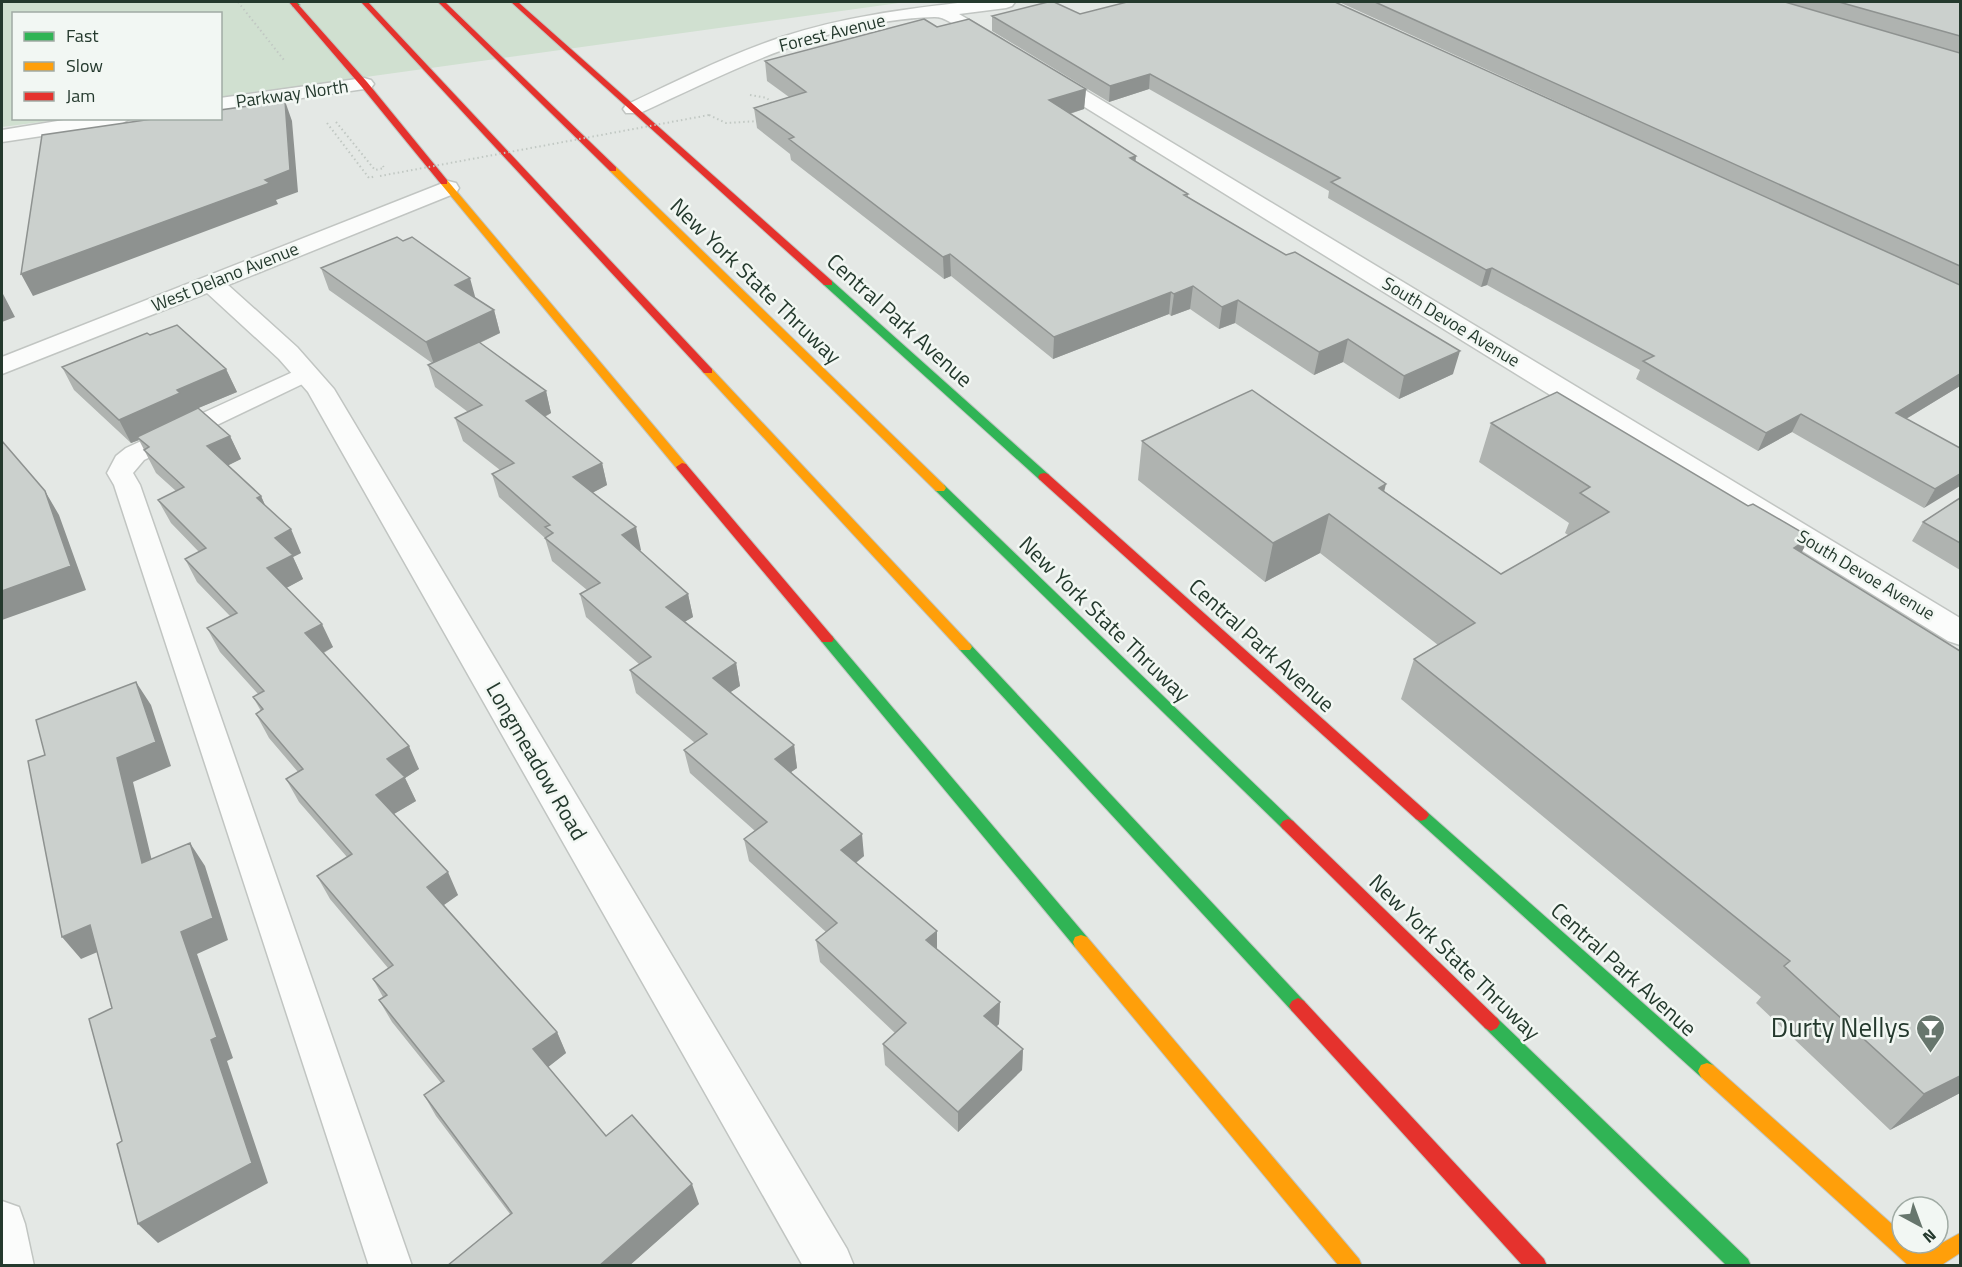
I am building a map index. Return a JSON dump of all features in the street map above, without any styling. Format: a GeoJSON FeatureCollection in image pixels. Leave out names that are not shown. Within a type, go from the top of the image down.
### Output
{"type":"FeatureCollection","features":[{"type":"Feature","properties":{"kind":"main road"},"geometry":{"type":"LineString","coordinates":[[364,2],[1537,1266]]}},
{"type":"Feature","properties":{"kind":"main road","name":"New York State Thruway"},"geometry":{"type":"LineString","coordinates":[[441,2],[1741,1266]]}},
{"type":"Feature","properties":{"kind":"main road","name":"Central Park Avenue"},"geometry":{"type":"LineString","coordinates":[[514,2],[1922,1265]]}},
{"type":"Feature","properties":{"kind":"main road"},"geometry":{"type":"LineString","coordinates":[[294,3],[1352,1266]]}},
{"type":"Feature","properties":{"kind":"main road"},"geometry":{"type":"LineString","coordinates":[[1922,1265],[1960,1243]]}},
{"type":"Feature","properties":{"kind":"street","name":"Forest Avenue"},"geometry":{"type":"LineString","coordinates":[[633,109],[770,48],[809,34],[875,20],[1006,2]]}},
{"type":"Feature","properties":{"kind":"street","name":"South Devoe Avenue"},"geometry":{"type":"LineString","coordinates":[[942,11],[1960,633]]}},
{"type":"Feature","properties":{"kind":"street","name":"Parkway North"},"geometry":{"type":"LineString","coordinates":[[222,104],[364,84]]}},
{"type":"Feature","properties":{"kind":"street"},"geometry":{"type":"LineString","coordinates":[[2,136],[108,120]]}},
{"type":"Feature","properties":{"kind":"street","name":"West Delano Avenue"},"geometry":{"type":"LineString","coordinates":[[2,366],[448,188]]}},
{"type":"Feature","properties":{"kind":"street","name":"Longmeadow Road"},"geometry":{"type":"LineString","coordinates":[[210,283],[288,353],[320,389],[830,1266]]}},
{"type":"Feature","properties":{"kind":"street"},"geometry":{"type":"LineString","coordinates":[[2,1224],[10,1266]]}},
{"type":"Feature","properties":{"kind":"lane"},"geometry":{"type":"LineString","coordinates":[[306,373],[135,453],[125,462],[120,473],[128,486],[391,1266]]}},
{"type":"Feature","properties":{"kind":"path"},"geometry":{"type":"LineString","coordinates":[[238,2],[308,92]]}},
{"type":"Feature","properties":{"kind":"path"},"geometry":{"type":"LineString","coordinates":[[773,111],[774,107]]}},
{"type":"Feature","properties":{"kind":"path"},"geometry":{"type":"LineString","coordinates":[[321,114],[369,178],[709,115],[730,124],[761,120]]}},
{"type":"Feature","properties":{"kind":"path"},"geometry":{"type":"LineString","coordinates":[[335,120],[375,170],[384,168],[377,159]]}},
{"type":"Feature","properties":{"kind":"green space"},"geometry":{"type":"Polygon","coordinates":[[[2,2],[906,2],[222,97],[222,12],[12,12],[12,120],[56,120],[2,127],[2,2]]]}},
{"type":"Feature","properties":{"kind":"building"},"geometry":{"type":"Polygon","coordinates":[[[1054,2],[1080,14],[1127,2],[1335,2],[1960,285],[1960,374],[1896,413],[1960,448],[1960,474],[1935,489],[1801,414],[1766,433],[1643,361],[1654,356],[1492,268],[1486,270],[1331,182],[1340,178],[1150,74],[1110,86],[992,16],[1054,2]]]}},
{"type":"Feature","properties":{"kind":"building"},"geometry":{"type":"Polygon","coordinates":[[[1375,2],[1785,2],[1960,53],[1960,266],[1375,2]]]}},
{"type":"Feature","properties":{"kind":"building"},"geometry":{"type":"Polygon","coordinates":[[[1839,2],[1960,2],[1960,36],[1839,2]]]}},
{"type":"Feature","properties":{"kind":"building"},"geometry":{"type":"Polygon","coordinates":[[[924,19],[937,27],[969,19],[1086,89],[1049,100],[1136,156],[1130,158],[1188,194],[1184,195],[1286,255],[1295,252],[1460,351],[1404,376],[1348,339],[1319,352],[1238,300],[1222,307],[1193,286],[1174,294],[1171,292],[1054,337],[950,254],[943,257],[789,139],[794,137],[754,108],[806,92],[765,61],[924,19]]]}},
{"type":"Feature","properties":{"kind":"building"},"geometry":{"type":"Polygon","coordinates":[[[285,101],[290,170],[265,180],[270,183],[21,274],[42,135],[145,120],[222,120],[222,110],[285,101]]]}},
{"type":"Feature","properties":{"kind":"building"},"geometry":{"type":"Polygon","coordinates":[[[397,237],[403,241],[412,237],[470,278],[455,285],[494,310],[426,342],[321,268],[397,237]]]}},
{"type":"Feature","properties":{"kind":"building"},"geometry":{"type":"Polygon","coordinates":[[[177,325],[226,369],[177,390],[180,393],[119,420],[62,367],[147,333],[150,335],[177,325]]]}},
{"type":"Feature","properties":{"kind":"building"},"geometry":{"type":"Polygon","coordinates":[[[479,342],[546,391],[526,401],[602,463],[573,477],[636,527],[622,535],[688,594],[666,607],[736,663],[713,678],[794,745],[775,759],[862,834],[841,850],[937,931],[926,940],[1000,1002],[984,1016],[1023,1049],[958,1112],[883,1044],[906,1023],[816,940],[837,923],[744,839],[767,822],[684,750],[707,734],[630,670],[651,657],[580,594],[600,583],[545,538],[553,533],[545,527],[550,525],[492,474],[514,463],[455,418],[482,405],[428,365],[479,342]]]}},
{"type":"Feature","properties":{"kind":"building"},"geometry":{"type":"Polygon","coordinates":[[[1252,390],[1386,484],[1379,488],[1501,574],[1609,512],[1580,493],[1590,487],[1491,423],[1557,392],[1748,506],[1753,504],[1810,537],[1794,548],[1960,651],[1960,1076],[1924,1094],[1784,966],[1790,961],[1414,659],[1475,623],[1329,514],[1273,543],[1142,441],[1252,390]]]}},
{"type":"Feature","properties":{"kind":"building"},"geometry":{"type":"Polygon","coordinates":[[[198,408],[230,436],[207,446],[261,496],[257,498],[291,529],[275,538],[293,555],[267,568],[322,624],[305,633],[409,746],[387,759],[405,777],[376,795],[448,872],[427,887],[557,1032],[533,1049],[606,1136],[632,1115],[692,1184],[599,1266],[447,1266],[512,1213],[424,1095],[444,1081],[379,1000],[387,995],[373,979],[393,965],[317,876],[352,854],[286,779],[303,769],[256,714],[263,709],[253,697],[264,691],[207,628],[237,613],[185,559],[206,548],[158,500],[184,487],[144,450],[149,447],[137,437],[198,408]]]}},
{"type":"Feature","properties":{"kind":"building"},"geometry":{"type":"Polygon","coordinates":[[[2,441],[45,491],[71,566],[2,591],[2,441]]]}},
{"type":"Feature","properties":{"kind":"building"},"geometry":{"type":"Polygon","coordinates":[[[1960,498],[1960,543],[1923,522],[1960,498]]]}},
{"type":"Feature","properties":{"kind":"building"},"geometry":{"type":"Polygon","coordinates":[[[136,682],[156,742],[117,758],[142,863],[190,843],[213,918],[181,932],[217,1037],[211,1040],[252,1163],[138,1224],[117,1144],[122,1141],[89,1019],[112,1008],[90,925],[62,937],[28,761],[45,755],[36,720],[136,682]]]}},
{"type":"Feature","properties":{"kind":"traffic: fast"},"geometry":{"type":"LineString","coordinates":[[828,283],[1044,477]]}},
{"type":"Feature","properties":{"kind":"traffic: fast"},"geometry":{"type":"LineString","coordinates":[[940,488],[1288,825]]}},
{"type":"Feature","properties":{"kind":"traffic: fast"},"geometry":{"type":"LineString","coordinates":[[827,639],[1081,942]]}},
{"type":"Feature","properties":{"kind":"traffic: fast"},"geometry":{"type":"LineString","coordinates":[[965,647],[1298,1006]]}},
{"type":"Feature","properties":{"kind":"traffic: fast"},"geometry":{"type":"LineString","coordinates":[[1421,815],[1707,1071]]}},
{"type":"Feature","properties":{"kind":"traffic: fast"},"geometry":{"type":"LineString","coordinates":[[1491,1023],[1741,1266]]}},
{"type":"Feature","properties":{"kind":"traffic: slow"},"geometry":{"type":"LineString","coordinates":[[613,169],[940,488]]}},
{"type":"Feature","properties":{"kind":"traffic: slow"},"geometry":{"type":"LineString","coordinates":[[444,182],[682,467]]}},
{"type":"Feature","properties":{"kind":"traffic: slow"},"geometry":{"type":"LineString","coordinates":[[708,371],[965,647]]}},
{"type":"Feature","properties":{"kind":"traffic: slow"},"geometry":{"type":"LineString","coordinates":[[1081,942],[1352,1266]]}},
{"type":"Feature","properties":{"kind":"traffic: slow"},"geometry":{"type":"LineString","coordinates":[[1707,1071],[1924,1266]]}},
{"type":"Feature","properties":{"kind":"traffic: slow"},"geometry":{"type":"LineString","coordinates":[[1920,1266],[1960,1243]]}},
{"type":"Feature","properties":{"kind":"traffic: jam"},"geometry":{"type":"LineString","coordinates":[[292,2],[364,84],[444,182]]}},
{"type":"Feature","properties":{"kind":"traffic: jam"},"geometry":{"type":"LineString","coordinates":[[364,2],[708,371]]}},
{"type":"Feature","properties":{"kind":"traffic: jam"},"geometry":{"type":"LineString","coordinates":[[441,2],[613,169]]}},
{"type":"Feature","properties":{"kind":"traffic: jam"},"geometry":{"type":"LineString","coordinates":[[514,2],[828,283]]}},
{"type":"Feature","properties":{"kind":"traffic: jam"},"geometry":{"type":"LineString","coordinates":[[682,467],[827,639]]}},
{"type":"Feature","properties":{"kind":"traffic: jam"},"geometry":{"type":"LineString","coordinates":[[1044,477],[1421,815]]}},
{"type":"Feature","properties":{"kind":"traffic: jam"},"geometry":{"type":"LineString","coordinates":[[1288,825],[1491,1023]]}},
{"type":"Feature","properties":{"kind":"traffic: jam"},"geometry":{"type":"LineString","coordinates":[[1298,1006],[1537,1266]]}},
{"type":"Feature","properties":{"kind":"place","name":"Durty Nellys"},"geometry":{"type":"Point","coordinates":[1931,1054]}}]}
